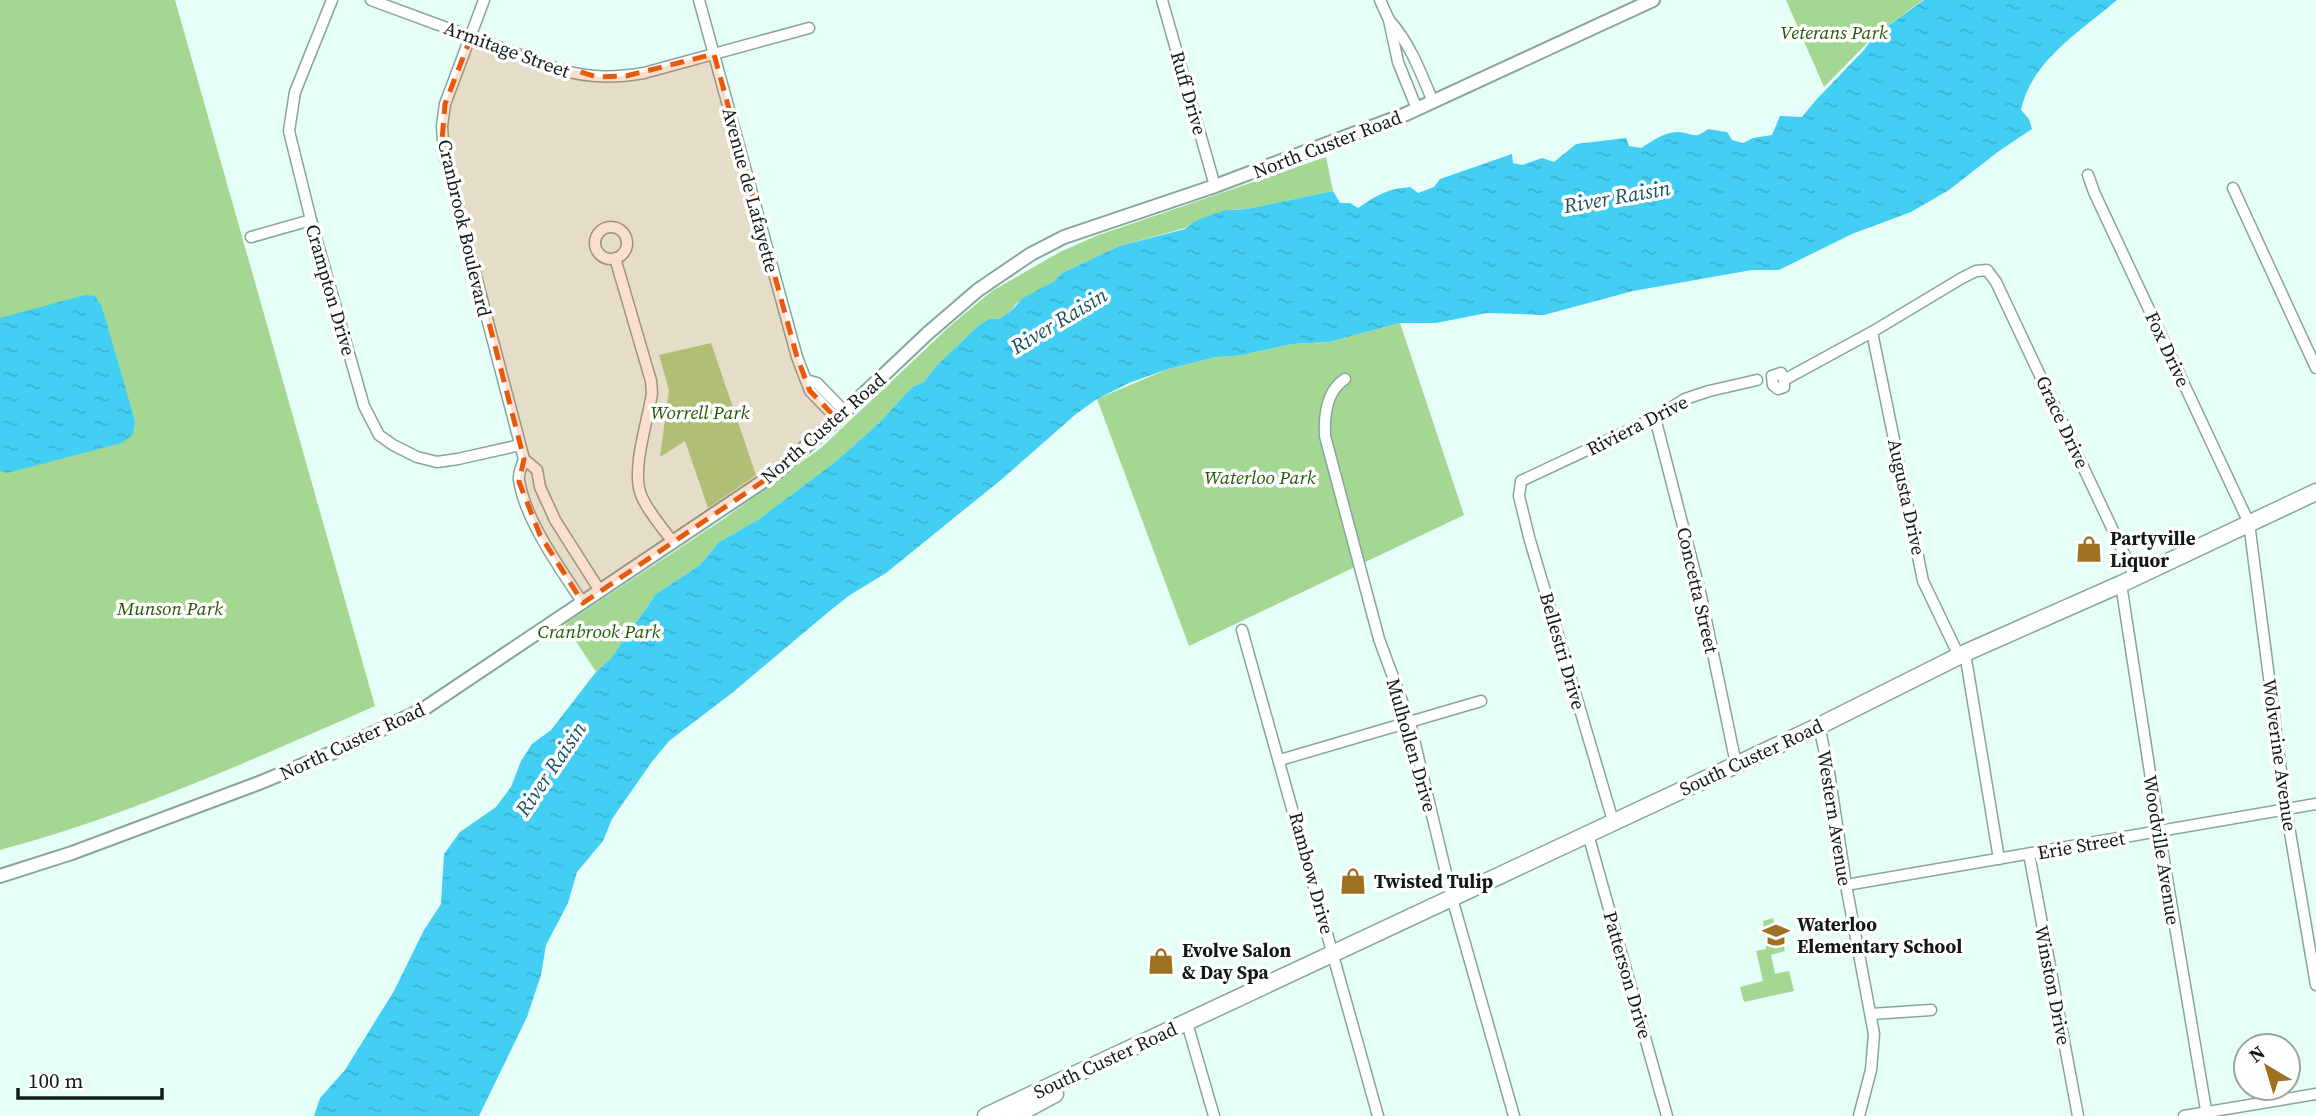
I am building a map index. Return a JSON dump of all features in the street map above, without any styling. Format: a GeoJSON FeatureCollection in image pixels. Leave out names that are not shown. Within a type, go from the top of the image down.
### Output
{"type":"FeatureCollection","features":[{"type":"Feature","properties":{"kind":"main road","name":"South Custer Road"},"geometry":{"type":"LineString","coordinates":[[986,1116],[1819,726],[1962,655],[2316,492]]}},
{"type":"Feature","properties":{"kind":"main road","name":"South Custer Road"},"geometry":{"type":"LineString","coordinates":[[1014,1116],[1187,1023]]}},
{"type":"Feature","properties":{"kind":"street","name":"Crampton Drive"},"geometry":{"type":"LineString","coordinates":[[332,0],[295,92],[289,131],[364,406],[379,435],[404,451],[437,461],[520,445]]}},
{"type":"Feature","properties":{"kind":"street","name":"Armitage Street"},"geometry":{"type":"LineString","coordinates":[[371,0],[581,76],[626,76],[644,73],[808,28]]}},
{"type":"Feature","properties":{"kind":"street","name":"Cranbrook Boulevard"},"geometry":{"type":"LineString","coordinates":[[484,0],[445,104],[442,140],[450,182],[524,459],[537,470],[540,487],[555,520],[600,591]]}},
{"type":"Feature","properties":{"kind":"street","name":"Avenue de Lafayette"},"geometry":{"type":"LineString","coordinates":[[699,0],[797,357],[806,380],[817,383],[841,416]]}},
{"type":"Feature","properties":{"kind":"street","name":"Ruff Drive"},"geometry":{"type":"LineString","coordinates":[[1162,0],[1215,186]]}},
{"type":"Feature","properties":{"kind":"street"},"geometry":{"type":"LineString","coordinates":[[1380,0],[1388,20],[1398,62],[1417,109]]}},
{"type":"Feature","properties":{"kind":"street","name":"North Custer Road"},"geometry":{"type":"LineString","coordinates":[[0,876],[72,853],[259,783],[369,737],[422,710],[777,471],[978,290],[1031,254],[1064,237],[1215,186],[1417,109],[1653,0]]}},
{"type":"Feature","properties":{"kind":"street"},"geometry":{"type":"LineString","coordinates":[[1388,20],[1399,31],[1413,56],[1433,102]]}},
{"type":"Feature","properties":{"kind":"street","name":"Fox Drive"},"geometry":{"type":"LineString","coordinates":[[2088,175],[2249,523]]}},
{"type":"Feature","properties":{"kind":"street"},"geometry":{"type":"LineString","coordinates":[[2233,188],[2316,368]]}},
{"type":"Feature","properties":{"kind":"street"},"geometry":{"type":"LineString","coordinates":[[251,237],[312,220]]}},
{"type":"Feature","properties":{"kind":"street"},"geometry":{"type":"LineString","coordinates":[[615,258],[651,382],[639,468],[639,489],[646,505],[672,541]]}},
{"type":"Feature","properties":{"kind":"street","name":"Grace Drive"},"geometry":{"type":"LineString","coordinates":[[1872,332],[1962,278],[1976,271],[1987,270],[1996,282],[2128,580]]}},
{"type":"Feature","properties":{"kind":"street"},"geometry":{"type":"LineString","coordinates":[[1784,380],[1872,332]]}},
{"type":"Feature","properties":{"kind":"street","name":"Augusta Drive"},"geometry":{"type":"LineString","coordinates":[[1872,332],[1923,581],[1962,655]]}},
{"type":"Feature","properties":{"kind":"street","name":"Mulhollen Drive"},"geometry":{"type":"LineString","coordinates":[[1345,379],[1334,389],[1327,408],[1325,436],[1379,639],[1410,723],[1452,898],[1514,1116]]}},
{"type":"Feature","properties":{"kind":"street","name":"Riviera Drive"},"geometry":{"type":"LineString","coordinates":[[1521,481],[1655,418],[1685,399],[1757,380]]}},
{"type":"Feature","properties":{"kind":"street","name":"Concetta Street"},"geometry":{"type":"LineString","coordinates":[[1655,418],[1701,596],[1736,764]]}},
{"type":"Feature","properties":{"kind":"street","name":"Cranbrook Boulevard"},"geometry":{"type":"LineString","coordinates":[[524,459],[519,482],[533,517],[547,548],[583,603]]}},
{"type":"Feature","properties":{"kind":"street","name":"Bellestri Drive"},"geometry":{"type":"LineString","coordinates":[[1521,481],[1519,496],[1529,537],[1613,821]]}},
{"type":"Feature","properties":{"kind":"street","name":"Wolverine Avenue"},"geometry":{"type":"LineString","coordinates":[[2249,523],[2286,809],[2316,985]]}},
{"type":"Feature","properties":{"kind":"street","name":"Woodville Avenue"},"geometry":{"type":"LineString","coordinates":[[2128,580],[2159,831],[2206,1114]]}},
{"type":"Feature","properties":{"kind":"street","name":"Rambow Drive"},"geometry":{"type":"LineString","coordinates":[[1242,630],[1378,1116]]}},
{"type":"Feature","properties":{"kind":"street"},"geometry":{"type":"LineString","coordinates":[[1962,655],[1999,859]]}},
{"type":"Feature","properties":{"kind":"street"},"geometry":{"type":"LineString","coordinates":[[1280,760],[1481,701]]}},
{"type":"Feature","properties":{"kind":"street","name":"Western Avenue"},"geometry":{"type":"LineString","coordinates":[[1819,726],[1874,1034],[1871,1070],[1859,1116]]}},
{"type":"Feature","properties":{"kind":"street","name":"Erie Street"},"geometry":{"type":"LineString","coordinates":[[1846,886],[2316,804]]}},
{"type":"Feature","properties":{"kind":"street","name":"Patterson Drive"},"geometry":{"type":"LineString","coordinates":[[1588,834],[1667,1116]]}},
{"type":"Feature","properties":{"kind":"street","name":"Winston Drive"},"geometry":{"type":"LineString","coordinates":[[2029,854],[2078,1116]]}},
{"type":"Feature","properties":{"kind":"street"},"geometry":{"type":"LineString","coordinates":[[1871,1014],[1931,1010]]}},
{"type":"Feature","properties":{"kind":"street"},"geometry":{"type":"LineString","coordinates":[[1187,1023],[1214,1116]]}},
{"type":"Feature","properties":{"kind":"street"},"geometry":{"type":"LineString","coordinates":[[2185,1116],[2316,1094]]}},
{"type":"Feature","properties":{"kind":"highlighted area"},"geometry":{"type":"Polygon","coordinates":[[[471,37],[597,77],[626,76],[714,54],[797,357],[810,391],[837,419],[777,472],[583,603],[540,535],[519,482],[524,459],[442,140],[445,104],[471,37]]]}},
{"type":"Feature","properties":{"kind":"green space","name":"Munson Park"},"geometry":{"type":"Polygon","coordinates":[[[0,0],[175,0],[375,706],[237,766],[143,803],[96,821],[0,850],[0,0]]]}},
{"type":"Feature","properties":{"kind":"green space","name":"Veterans Park"},"geometry":{"type":"Polygon","coordinates":[[[1786,0],[1923,0],[1876,34],[1824,87],[1786,0]]]}},
{"type":"Feature","properties":{"kind":"green space","name":"Cranbrook Park"},"geometry":{"type":"Polygon","coordinates":[[[1326,157],[1333,191],[1247,209],[1235,209],[1195,221],[1185,228],[1119,246],[1062,273],[999,319],[989,319],[979,325],[937,365],[924,382],[912,387],[879,423],[835,462],[759,519],[719,542],[700,565],[656,594],[611,658],[596,672],[565,624],[725,518],[822,447],[950,326],[992,291],[1060,252],[1096,236],[1326,157]]]}},
{"type":"Feature","properties":{"kind":"green space","name":"Waterloo Park"},"geometry":{"type":"Polygon","coordinates":[[[1400,323],[1464,515],[1189,646],[1097,399],[1168,369],[1216,357],[1236,356],[1293,344],[1329,342],[1400,323]]]}},
{"type":"Feature","properties":{"kind":"green space","name":"Worrell Park"},"geometry":{"type":"Polygon","coordinates":[[[711,343],[756,475],[708,508],[685,441],[660,457],[669,390],[659,355],[711,343]]]}},
{"type":"Feature","properties":{"kind":"green space"},"geometry":{"type":"Polygon","coordinates":[[[1773,918],[1776,930],[1780,930],[1785,951],[1771,955],[1775,974],[1789,971],[1794,991],[1744,1002],[1740,987],[1763,981],[1756,951],[1766,949],[1763,921],[1773,918]]]}},
{"type":"Feature","properties":{"kind":"water","name":"River Raisin"},"geometry":{"type":"Polygon","coordinates":[[[1924,0],[2117,0],[2059,48],[2035,76],[2021,110],[2029,119],[2032,129],[1949,190],[1911,212],[1852,234],[1779,270],[1752,270],[1633,291],[1544,315],[1487,313],[1436,323],[1400,323],[1329,342],[1293,344],[1236,356],[1216,357],[1168,369],[1129,383],[1097,399],[886,573],[850,595],[732,693],[669,741],[612,819],[603,841],[577,872],[568,903],[546,945],[541,975],[527,1017],[479,1116],[314,1116],[320,1098],[345,1070],[394,991],[424,930],[441,904],[444,854],[460,832],[496,807],[511,787],[521,761],[532,744],[551,730],[596,672],[611,658],[656,594],[700,565],[719,542],[759,519],[835,462],[879,423],[912,387],[924,382],[937,365],[979,325],[989,319],[999,319],[1023,298],[1053,282],[1062,273],[1119,246],[1185,229],[1195,221],[1225,210],[1247,209],[1333,191],[1340,203],[1350,203],[1358,208],[1388,191],[1410,187],[1418,193],[1434,187],[1440,179],[1512,154],[1513,163],[1522,165],[1542,158],[1554,162],[1576,144],[1626,138],[1629,146],[1641,148],[1667,134],[1677,132],[1696,135],[1708,129],[1727,132],[1732,140],[1743,143],[1753,138],[1772,135],[1780,116],[1802,117],[1875,35],[1924,0]]]}},
{"type":"Feature","properties":{"kind":"water"},"geometry":{"type":"Polygon","coordinates":[[[85,295],[95,296],[102,307],[135,421],[133,434],[122,443],[7,473],[0,471],[0,318],[85,295]]]}},
{"type":"Feature","properties":{"kind":"place","name":"Partyville Liquor"},"geometry":{"type":"Point","coordinates":[2089,549]}},
{"type":"Feature","properties":{"kind":"place","name":"Twisted Tulip"},"geometry":{"type":"Point","coordinates":[1353,881]}},
{"type":"Feature","properties":{"kind":"place","name":"Waterloo Elementary School"},"geometry":{"type":"Point","coordinates":[1776,935]}},
{"type":"Feature","properties":{"kind":"place","name":"Evolve Salon & Day Spa"},"geometry":{"type":"Point","coordinates":[1161,961]}}]}
